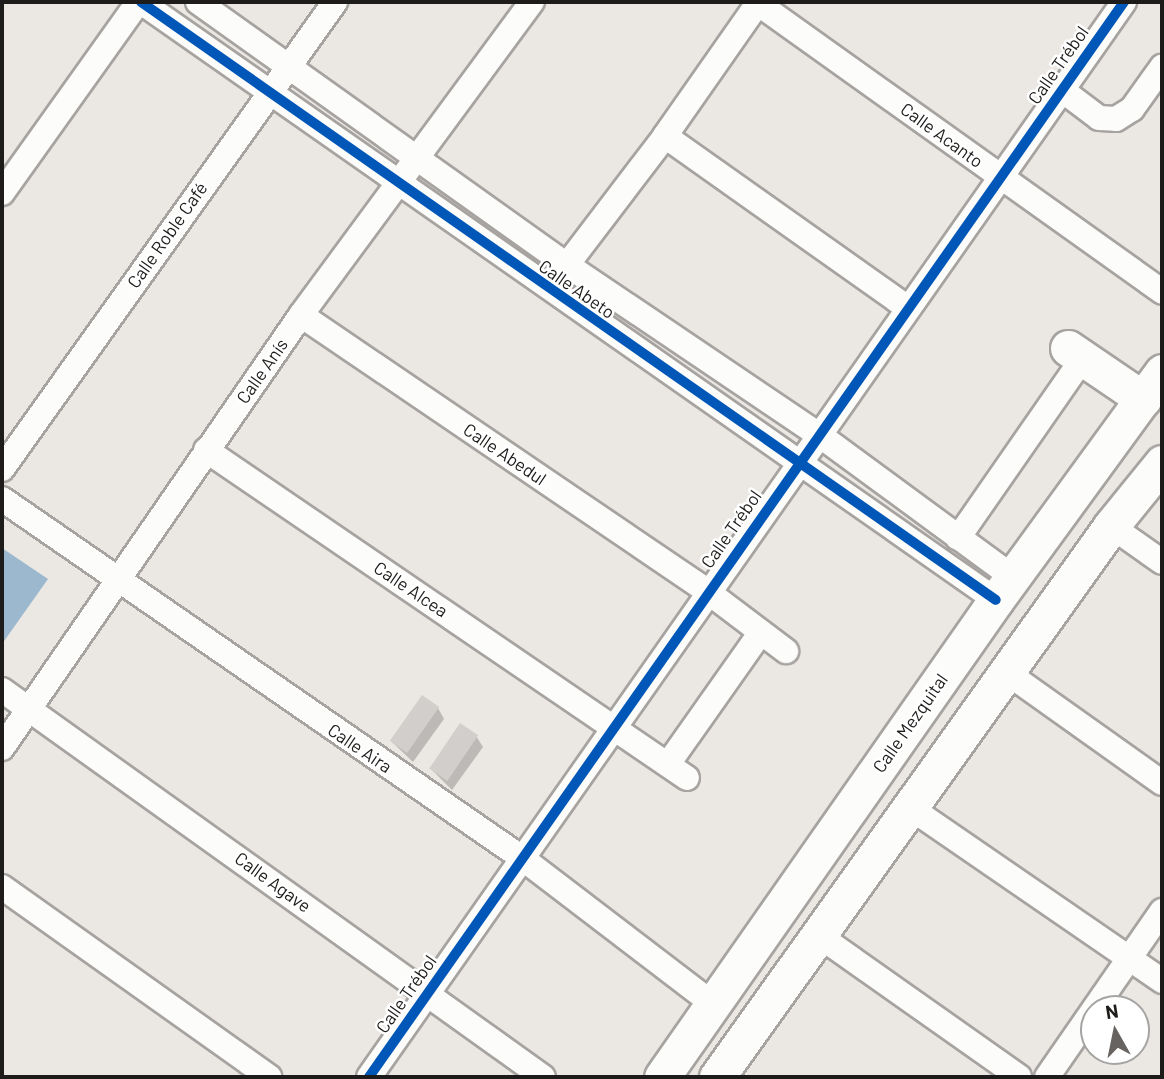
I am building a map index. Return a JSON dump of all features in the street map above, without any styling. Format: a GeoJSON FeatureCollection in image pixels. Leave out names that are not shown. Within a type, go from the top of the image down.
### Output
{"type":"FeatureCollection","features":[{"type":"Feature","properties":{"kind":"main road"},"geometry":{"type":"LineString","coordinates":[[1075,353],[1153,386]]}},
{"type":"Feature","properties":{"kind":"main road","name":"Calle Mezquital"},"geometry":{"type":"LineString","coordinates":[[662,1077],[1004,589],[1153,386]]}},
{"type":"Feature","properties":{"kind":"main road"},"geometry":{"type":"LineString","coordinates":[[729,1073],[818,935],[1111,526],[1162,463]]}},
{"type":"Feature","properties":{"kind":"street","name":"Calle Abeto"},"geometry":{"type":"LineString","coordinates":[[139,2],[547,290],[799,461],[1004,589]]}},
{"type":"Feature","properties":{"kind":"street"},"geometry":{"type":"LineString","coordinates":[[2,193],[139,2]]}},
{"type":"Feature","properties":{"kind":"street","name":"Calle Abeto"},"geometry":{"type":"LineString","coordinates":[[198,2],[289,64],[567,265],[818,434],[958,538],[1004,589]]}},
{"type":"Feature","properties":{"kind":"street","name":"Calle Roble Café"},"geometry":{"type":"LineString","coordinates":[[2,469],[335,2]]}},
{"type":"Feature","properties":{"kind":"street","name":"Calle Anís"},"geometry":{"type":"LineString","coordinates":[[2,748],[120,582],[206,450],[301,315],[532,2]]}},
{"type":"Feature","properties":{"kind":"street"},"geometry":{"type":"LineString","coordinates":[[547,290],[666,136],[758,2]]}},
{"type":"Feature","properties":{"kind":"street","name":"Calle Acanto"},"geometry":{"type":"LineString","coordinates":[[758,2],[1162,292]]}},
{"type":"Feature","properties":{"kind":"street","name":"Calle Trébol"},"geometry":{"type":"LineString","coordinates":[[369,1077],[616,728],[799,461],[1124,2]]}},
{"type":"Feature","properties":{"kind":"street"},"geometry":{"type":"LineString","coordinates":[[1062,90],[1099,118],[1116,119],[1132,109],[1162,68]]}},
{"type":"Feature","properties":{"kind":"street"},"geometry":{"type":"LineString","coordinates":[[666,136],[908,308]]}},
{"type":"Feature","properties":{"kind":"street","name":"Calle Abedul"},"geometry":{"type":"LineString","coordinates":[[301,315],[708,592],[786,651]]}},
{"type":"Feature","properties":{"kind":"street"},"geometry":{"type":"LineString","coordinates":[[958,538],[1075,353]]}},
{"type":"Feature","properties":{"kind":"street","name":"Calle Alcea"},"geometry":{"type":"LineString","coordinates":[[206,450],[678,771],[761,632]]}},
{"type":"Feature","properties":{"kind":"street","name":"Calle Aira"},"geometry":{"type":"LineString","coordinates":[[2,499],[522,858],[713,1004]]}},
{"type":"Feature","properties":{"kind":"street"},"geometry":{"type":"LineString","coordinates":[[1111,526],[1162,562]]}},
{"type":"Feature","properties":{"kind":"street"},"geometry":{"type":"LineString","coordinates":[[1006,672],[1162,783]]}},
{"type":"Feature","properties":{"kind":"street","name":"Calle Agave"},"geometry":{"type":"LineString","coordinates":[[2,690],[543,1077]]}},
{"type":"Feature","properties":{"kind":"street"},"geometry":{"type":"LineString","coordinates":[[909,807],[1162,981]]}},
{"type":"Feature","properties":{"kind":"street"},"geometry":{"type":"LineString","coordinates":[[2,887],[269,1077]]}},
{"type":"Feature","properties":{"kind":"street"},"geometry":{"type":"LineString","coordinates":[[1047,1077],[1162,911]]}},
{"type":"Feature","properties":{"kind":"street"},"geometry":{"type":"LineString","coordinates":[[818,935],[1019,1077]]}},
{"type":"Feature","properties":{"kind":"water"},"geometry":{"type":"Polygon","coordinates":[[[2,548],[48,579],[2,644],[2,548]]]}},
{"type":"Feature","properties":{"kind":"building"},"geometry":{"type":"Polygon","coordinates":[[[422,695],[439,707],[407,753],[390,741],[422,695]]]}},
{"type":"Feature","properties":{"kind":"building"},"geometry":{"type":"Polygon","coordinates":[[[460,723],[478,735],[447,781],[429,769],[460,723]]]}},
{"type":"Feature","properties":{"kind":"cycle path"},"geometry":{"type":"LineString","coordinates":[[141,2],[996,600]]}},
{"type":"Feature","properties":{"kind":"cycle path"},"geometry":{"type":"LineString","coordinates":[[369,1077],[1124,2]]}}]}
